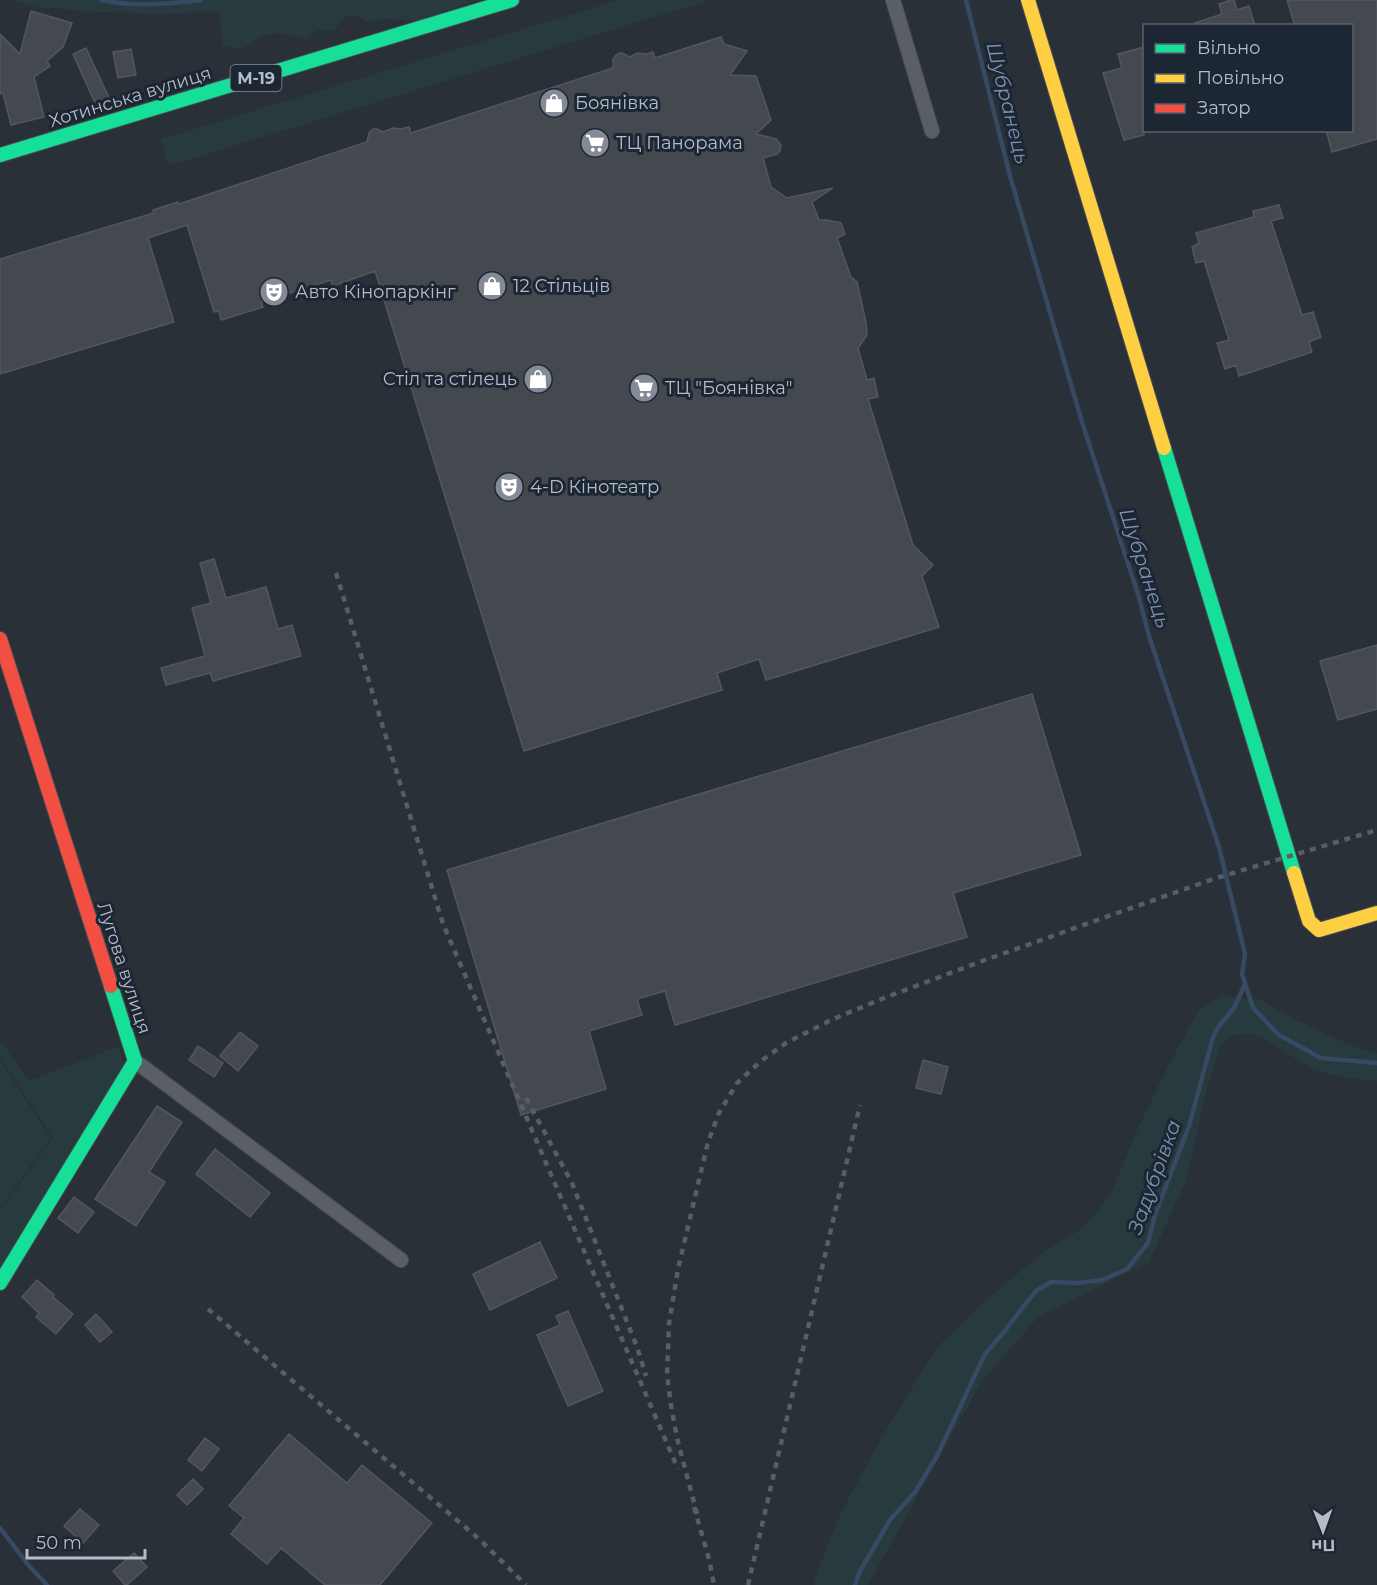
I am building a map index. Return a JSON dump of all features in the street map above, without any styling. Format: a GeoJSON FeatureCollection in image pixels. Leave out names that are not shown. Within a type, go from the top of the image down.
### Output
{"type":"FeatureCollection","features":[{"type":"Feature","properties":{"kind":"main road","name":"Хотинська вулиця"},"geometry":{"type":"LineString","coordinates":[[0,155],[512,0]]}},
{"type":"Feature","properties":{"kind":"main road"},"geometry":{"type":"LineString","coordinates":[[1028,0],[1309,921],[1319,930],[1377,913]]}},
{"type":"Feature","properties":{"kind":"main road","name":"Лугова вулиця"},"geometry":{"type":"LineString","coordinates":[[0,639],[135,1061],[0,1283]]}},
{"type":"Feature","properties":{"kind":"street"},"geometry":{"type":"LineString","coordinates":[[893,0],[932,131]]}},
{"type":"Feature","properties":{"kind":"street"},"geometry":{"type":"LineString","coordinates":[[135,1061],[401,1260]]}},
{"type":"Feature","properties":{"kind":"green space"},"geometry":{"type":"Polygon","coordinates":[[[12,0],[477,0],[417,21],[379,19],[368,22],[357,16],[346,16],[333,30],[318,30],[307,39],[287,34],[274,34],[261,37],[246,47],[236,48],[223,45],[219,12],[157,14],[90,12],[38,8],[12,0]]]}},
{"type":"Feature","properties":{"kind":"green space"},"geometry":{"type":"Polygon","coordinates":[[[619,0],[710,0],[168,166],[161,139],[619,0]]]}},
{"type":"Feature","properties":{"kind":"green space"},"geometry":{"type":"Polygon","coordinates":[[[1221,996],[1261,1000],[1294,1019],[1348,1044],[1377,1054],[1377,1081],[1324,1073],[1260,1037],[1249,1034],[1232,1035],[1219,1049],[1206,1092],[1186,1181],[1149,1262],[1038,1317],[982,1381],[868,1585],[814,1585],[841,1512],[883,1435],[937,1347],[994,1293],[1049,1248],[1083,1228],[1110,1195],[1138,1128],[1168,1066],[1199,1010],[1221,996]]]}},
{"type":"Feature","properties":{"kind":"green space"},"geometry":{"type":"Polygon","coordinates":[[[0,1040],[29,1081],[119,1046],[124,1066],[0,1271],[0,1210],[53,1138],[0,1058],[0,1040]]]}},
{"type":"Feature","properties":{"kind":"green space"},"geometry":{"type":"Polygon","coordinates":[[[0,1060],[51,1138],[0,1208],[0,1060]]]}},
{"type":"Feature","properties":{"kind":"building"},"geometry":{"type":"Polygon","coordinates":[[[1234,0],[1237,10],[1249,6],[1254,24],[1195,24],[1222,14],[1219,4],[1234,0]]]}},
{"type":"Feature","properties":{"kind":"building"},"geometry":{"type":"Polygon","coordinates":[[[1287,0],[1377,0],[1377,139],[1332,152],[1327,132],[1353,132],[1353,24],[1294,24],[1287,0]]]}},
{"type":"Feature","properties":{"kind":"building"},"geometry":{"type":"Polygon","coordinates":[[[31,11],[72,23],[63,47],[47,61],[50,66],[34,77],[44,117],[11,125],[3,93],[0,94],[0,34],[20,54],[31,11]]]}},
{"type":"Feature","properties":{"kind":"building","name":"ТЦ \"Боянівка\""},"geometry":{"type":"Polygon","coordinates":[[[721,37],[724,44],[747,51],[730,75],[756,76],[771,120],[756,134],[776,139],[781,145],[777,154],[763,158],[771,187],[787,198],[833,188],[812,202],[819,220],[841,223],[845,234],[837,238],[851,277],[857,282],[866,322],[867,335],[858,348],[867,380],[874,378],[878,397],[868,399],[913,545],[933,565],[922,576],[939,627],[766,680],[759,659],[717,673],[722,690],[524,751],[375,271],[333,286],[331,280],[261,302],[263,307],[221,320],[219,311],[214,312],[187,225],[148,238],[174,322],[0,374],[0,259],[154,213],[153,210],[178,202],[179,204],[367,142],[369,133],[373,129],[383,132],[393,128],[409,127],[411,133],[613,68],[613,59],[619,53],[630,57],[637,53],[653,52],[655,58],[721,37]]]}},
{"type":"Feature","properties":{"kind":"building"},"geometry":{"type":"Polygon","coordinates":[[[1143,47],[1144,135],[1124,140],[1103,73],[1122,68],[1118,54],[1143,47]]]}},
{"type":"Feature","properties":{"kind":"building"},"geometry":{"type":"Polygon","coordinates":[[[86,48],[110,100],[96,105],[73,54],[86,48]]]}},
{"type":"Feature","properties":{"kind":"building"},"geometry":{"type":"Polygon","coordinates":[[[131,49],[136,75],[118,78],[113,52],[131,49]]]}},
{"type":"Feature","properties":{"kind":"building"},"geometry":{"type":"Polygon","coordinates":[[[1279,205],[1283,218],[1271,221],[1302,315],[1313,312],[1321,337],[1309,342],[1312,352],[1239,376],[1236,365],[1225,369],[1217,343],[1229,340],[1204,261],[1196,263],[1192,247],[1199,243],[1196,233],[1254,217],[1253,211],[1279,205]]]}},
{"type":"Feature","properties":{"kind":"building"},"geometry":{"type":"Polygon","coordinates":[[[214,559],[226,598],[266,587],[278,629],[292,625],[301,656],[213,681],[210,673],[166,685],[161,668],[205,656],[192,608],[211,603],[200,563],[214,559]]]}},
{"type":"Feature","properties":{"kind":"building"},"geometry":{"type":"Polygon","coordinates":[[[1377,645],[1377,709],[1338,720],[1320,661],[1377,645]]]}},
{"type":"Feature","properties":{"kind":"building"},"geometry":{"type":"Polygon","coordinates":[[[1032,694],[1081,855],[953,893],[967,937],[675,1025],[665,991],[637,999],[642,1015],[589,1031],[606,1089],[521,1115],[447,870],[1032,694]]]}},
{"type":"Feature","properties":{"kind":"building"},"geometry":{"type":"Polygon","coordinates":[[[240,1032],[258,1046],[238,1071],[220,1056],[240,1032]]]}},
{"type":"Feature","properties":{"kind":"building"},"geometry":{"type":"Polygon","coordinates":[[[198,1046],[223,1063],[214,1077],[189,1060],[198,1046]]]}},
{"type":"Feature","properties":{"kind":"building"},"geometry":{"type":"Polygon","coordinates":[[[923,1060],[948,1067],[941,1094],[916,1088],[923,1060]]]}},
{"type":"Feature","properties":{"kind":"building"},"geometry":{"type":"Polygon","coordinates":[[[157,1106],[182,1122],[149,1172],[165,1182],[136,1226],[95,1199],[157,1106]]]}},
{"type":"Feature","properties":{"kind":"building"},"geometry":{"type":"Polygon","coordinates":[[[215,1149],[270,1193],[250,1217],[196,1174],[215,1149]]]}},
{"type":"Feature","properties":{"kind":"building"},"geometry":{"type":"Polygon","coordinates":[[[74,1197],[94,1212],[78,1233],[58,1218],[74,1197]]]}},
{"type":"Feature","properties":{"kind":"building"},"geometry":{"type":"Polygon","coordinates":[[[540,1242],[557,1278],[490,1310],[473,1274],[540,1242]]]}},
{"type":"Feature","properties":{"kind":"building"},"geometry":{"type":"Polygon","coordinates":[[[37,1280],[73,1314],[56,1334],[36,1317],[39,1313],[22,1297],[37,1280]]]}},
{"type":"Feature","properties":{"kind":"building"},"geometry":{"type":"Polygon","coordinates":[[[568,1311],[603,1391],[568,1406],[537,1335],[560,1325],[556,1316],[568,1311]]]}},
{"type":"Feature","properties":{"kind":"building"},"geometry":{"type":"Polygon","coordinates":[[[96,1314],[112,1332],[100,1342],[85,1325],[96,1314]]]}},
{"type":"Feature","properties":{"kind":"building"},"geometry":{"type":"Polygon","coordinates":[[[289,1434],[347,1483],[362,1465],[432,1523],[380,1585],[325,1585],[281,1548],[267,1564],[231,1534],[244,1518],[229,1506],[289,1434]]]}},
{"type":"Feature","properties":{"kind":"building"},"geometry":{"type":"Polygon","coordinates":[[[205,1438],[219,1449],[202,1471],[188,1460],[205,1438]]]}},
{"type":"Feature","properties":{"kind":"building"},"geometry":{"type":"Polygon","coordinates":[[[193,1479],[203,1489],[187,1505],[177,1495],[193,1479]]]}},
{"type":"Feature","properties":{"kind":"building"},"geometry":{"type":"Polygon","coordinates":[[[80,1509],[99,1525],[83,1543],[64,1526],[80,1509]]]}},
{"type":"Feature","properties":{"kind":"building"},"geometry":{"type":"Polygon","coordinates":[[[134,1553],[147,1567],[125,1585],[113,1571],[134,1553]]]}},
{"type":"Feature","properties":{"kind":"waterway","name":"Шубранець"},"geometry":{"type":"LineString","coordinates":[[101,0],[138,4],[201,0]]}},
{"type":"Feature","properties":{"kind":"waterway","name":"Шубранець"},"geometry":{"type":"LineString","coordinates":[[966,0],[1010,176],[1082,422],[1138,594],[1149,636],[1219,847],[1245,954],[1242,974],[1253,1008],[1279,1035],[1321,1058],[1377,1063]]}},
{"type":"Feature","properties":{"kind":"waterway","name":"Задубрівка"},"geometry":{"type":"LineString","coordinates":[[855,1585],[860,1571],[890,1520],[915,1492],[937,1456],[985,1354],[1036,1291],[1051,1282],[1077,1283],[1102,1280],[1127,1269],[1148,1243],[1155,1215],[1189,1126],[1213,1037],[1234,1008],[1245,984]]}},
{"type":"Feature","properties":{"kind":"waterway"},"geometry":{"type":"LineString","coordinates":[[0,1528],[47,1585]]}},
{"type":"Feature","properties":{"kind":"railway"},"geometry":{"type":"LineString","coordinates":[[336,573],[443,924],[678,1469]]}},
{"type":"Feature","properties":{"kind":"railway"},"geometry":{"type":"LineString","coordinates":[[697,1514],[677,1438],[671,1405],[667,1375],[669,1324],[678,1269],[708,1142],[719,1113],[737,1083],[761,1061],[786,1043],[831,1020],[884,998],[1213,879],[1377,830]]}},
{"type":"Feature","properties":{"kind":"railway"},"geometry":{"type":"LineString","coordinates":[[526,1098],[572,1183],[637,1347],[646,1376]]}},
{"type":"Feature","properties":{"kind":"railway"},"geometry":{"type":"LineString","coordinates":[[748,1585],[860,1105]]}},
{"type":"Feature","properties":{"kind":"railway"},"geometry":{"type":"LineString","coordinates":[[208,1309],[478,1538],[526,1585]]}},
{"type":"Feature","properties":{"kind":"railway"},"geometry":{"type":"LineString","coordinates":[[694,1507],[714,1585]]}},
{"type":"Feature","properties":{"kind":"traffic: fast"},"geometry":{"type":"LineString","coordinates":[[0,155],[512,0]]}},
{"type":"Feature","properties":{"kind":"traffic: fast"},"geometry":{"type":"LineString","coordinates":[[1164,448],[1294,873]]}},
{"type":"Feature","properties":{"kind":"traffic: fast"},"geometry":{"type":"LineString","coordinates":[[0,1283],[135,1061],[111,986]]}},
{"type":"Feature","properties":{"kind":"traffic: slow"},"geometry":{"type":"LineString","coordinates":[[1028,0],[1164,448]]}},
{"type":"Feature","properties":{"kind":"traffic: slow"},"geometry":{"type":"LineString","coordinates":[[1294,873],[1309,921],[1319,930],[1377,913]]}},
{"type":"Feature","properties":{"kind":"traffic: jam"},"geometry":{"type":"LineString","coordinates":[[0,639],[111,986]]}},
{"type":"Feature","properties":{"kind":"place","name":"Боянівка"},"geometry":{"type":"Point","coordinates":[554,103]}},
{"type":"Feature","properties":{"kind":"place","name":"ТЦ Панорама"},"geometry":{"type":"Point","coordinates":[595,143]}},
{"type":"Feature","properties":{"kind":"place","name":"12 Стільців"},"geometry":{"type":"Point","coordinates":[492,286]}},
{"type":"Feature","properties":{"kind":"place","name":"Авто Кінопаркінг"},"geometry":{"type":"Point","coordinates":[274,292]}},
{"type":"Feature","properties":{"kind":"place","name":"Стіл та стілець"},"geometry":{"type":"Point","coordinates":[538,379]}},
{"type":"Feature","properties":{"kind":"place","name":"ТЦ \"Боянівка\""},"geometry":{"type":"Point","coordinates":[644,388]}},
{"type":"Feature","properties":{"kind":"place","name":"4-D Кінотеатр"},"geometry":{"type":"Point","coordinates":[509,487]}}]}
